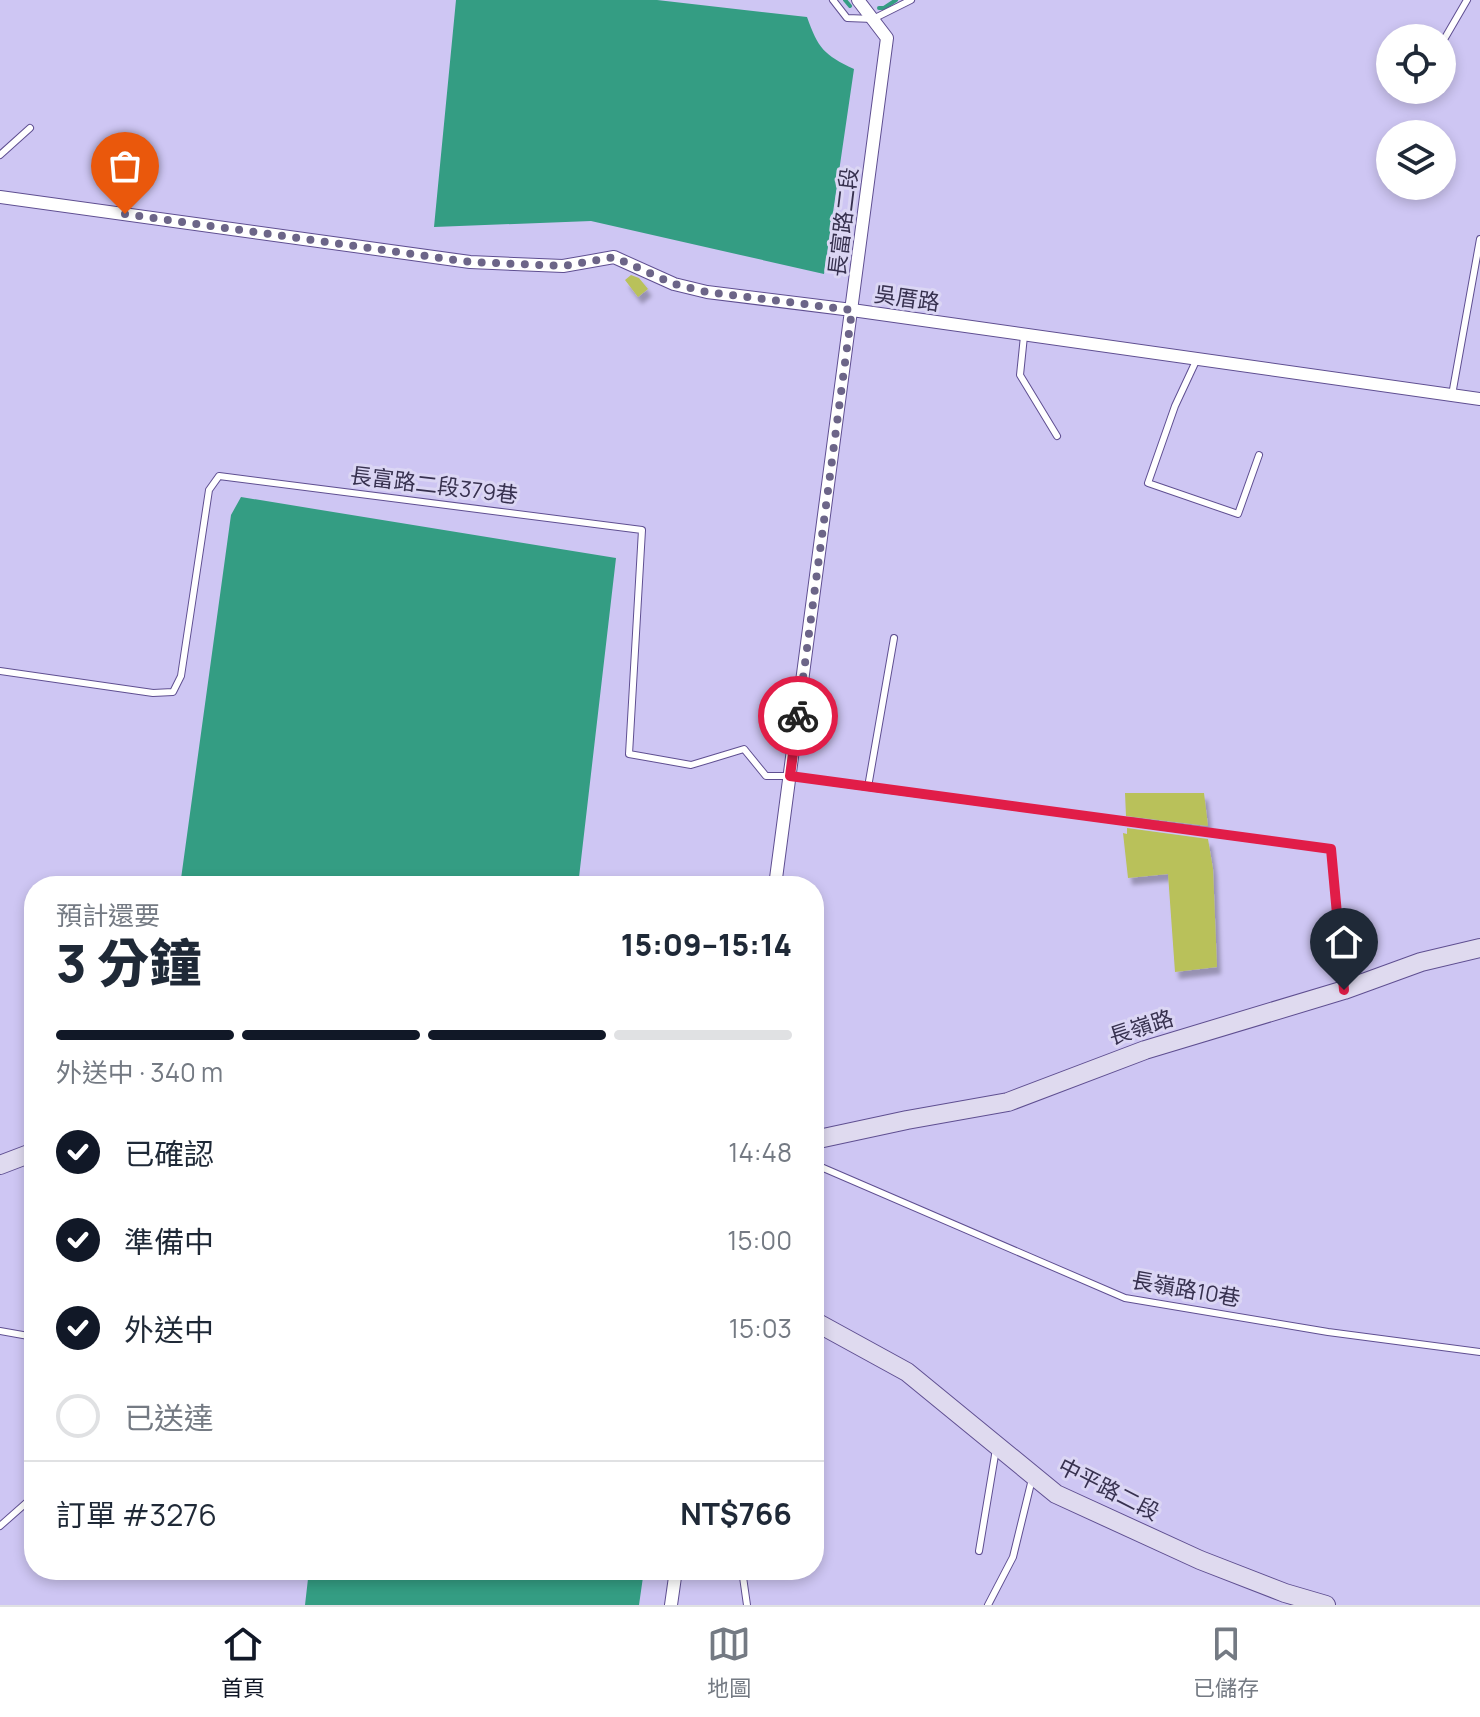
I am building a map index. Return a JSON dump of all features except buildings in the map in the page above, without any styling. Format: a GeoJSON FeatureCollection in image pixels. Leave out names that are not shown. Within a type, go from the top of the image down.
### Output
{"type":"FeatureCollection","features":[{"type":"Feature","properties":{"kind":"street","name":"長富路二段"},"geometry":{"type":"LineString","coordinates":[[776,876],[887,38],[859,0]]}},
{"type":"Feature","properties":{"kind":"street","name":"吳厝路"},"geometry":{"type":"LineString","coordinates":[[0,197],[470,262],[563,266],[614,257],[674,284],[707,292],[1480,399]]}},
{"type":"Feature","properties":{"kind":"street","name":"長嶺路"},"geometry":{"type":"LineString","coordinates":[[824,1138],[1008,1102],[1145,1050],[1344,990],[1421,962],[1480,948]]}},
{"type":"Feature","properties":{"kind":"street"},"geometry":{"type":"LineString","coordinates":[[0,1165],[24,1156]]}},
{"type":"Feature","properties":{"kind":"street","name":"中平路二段"},"geometry":{"type":"LineString","coordinates":[[824,1326],[907,1372],[1056,1494],[1200,1560],[1285,1593],[1326,1605]]}},
{"type":"Feature","properties":{"kind":"street"},"geometry":{"type":"LineString","coordinates":[[671,1605],[675,1580]]}},
{"type":"Feature","properties":{"kind":"lane"},"geometry":{"type":"LineString","coordinates":[[833,0],[847,18],[873,19],[911,0]]}},
{"type":"Feature","properties":{"kind":"lane"},"geometry":{"type":"LineString","coordinates":[[1453,24],[1467,0]]}},
{"type":"Feature","properties":{"kind":"lane"},"geometry":{"type":"LineString","coordinates":[[0,155],[30,128]]}},
{"type":"Feature","properties":{"kind":"lane"},"geometry":{"type":"LineString","coordinates":[[1452,395],[1480,239]]}},
{"type":"Feature","properties":{"kind":"lane"},"geometry":{"type":"LineString","coordinates":[[1024,336],[1020,375],[1057,436]]}},
{"type":"Feature","properties":{"kind":"lane"},"geometry":{"type":"LineString","coordinates":[[1196,361],[1175,406],[1148,483],[1238,514],[1259,455]]}},
{"type":"Feature","properties":{"kind":"lane","name":"長富路二段379巷"},"geometry":{"type":"LineString","coordinates":[[0,671],[153,693],[173,692],[181,676],[209,490],[219,476],[642,530],[629,754],[691,765],[744,749],[766,776],[790,776]]}},
{"type":"Feature","properties":{"kind":"lane"},"geometry":{"type":"LineString","coordinates":[[868,787],[894,638]]}},
{"type":"Feature","properties":{"kind":"lane"},"geometry":{"type":"LineString","coordinates":[[790,776],[1331,849],[1344,990]]}},
{"type":"Feature","properties":{"kind":"lane","name":"長嶺路10巷"},"geometry":{"type":"LineString","coordinates":[[824,1168],[1125,1298],[1328,1332],[1480,1352]]}},
{"type":"Feature","properties":{"kind":"lane"},"geometry":{"type":"LineString","coordinates":[[0,1331],[24,1335]]}},
{"type":"Feature","properties":{"kind":"lane"},"geometry":{"type":"LineString","coordinates":[[979,1551],[996,1445]]}},
{"type":"Feature","properties":{"kind":"lane"},"geometry":{"type":"LineString","coordinates":[[988,1605],[1013,1557],[1033,1476]]}},
{"type":"Feature","properties":{"kind":"lane"},"geometry":{"type":"LineString","coordinates":[[0,1526],[24,1505]]}},
{"type":"Feature","properties":{"kind":"lane"},"geometry":{"type":"LineString","coordinates":[[743,1580],[747,1605]]}},
{"type":"Feature","properties":{"kind":"shaded area"},"geometry":{"type":"Polygon","coordinates":[[[456,0],[657,0],[807,17],[823,49],[854,69],[824,274],[591,221],[434,227],[456,0]]]}},
{"type":"Feature","properties":{"kind":"shaded area"},"geometry":{"type":"Polygon","coordinates":[[[241,497],[616,558],[579,876],[181,876],[231,515],[241,497]]]}},
{"type":"Feature","properties":{"kind":"shaded area"},"geometry":{"type":"Polygon","coordinates":[[[308,1580],[643,1580],[639,1605],[305,1605],[308,1580]]]}},
{"type":"Feature","properties":{"kind":"waterway"},"geometry":{"type":"LineString","coordinates":[[845,0],[850,6]]}},
{"type":"Feature","properties":{"kind":"waterway"},"geometry":{"type":"LineString","coordinates":[[879,8],[896,0]]}},
{"type":"Feature","properties":{"kind":"way so far"},"geometry":{"type":"LineString","coordinates":[[125,214],[470,262],[563,266],[614,257],[674,284],[707,292],[852,310],[798,716]]}},
{"type":"Feature","properties":{"kind":"route"},"geometry":{"type":"LineString","coordinates":[[798,716],[790,776],[1331,849],[1344,990]]}}]}
